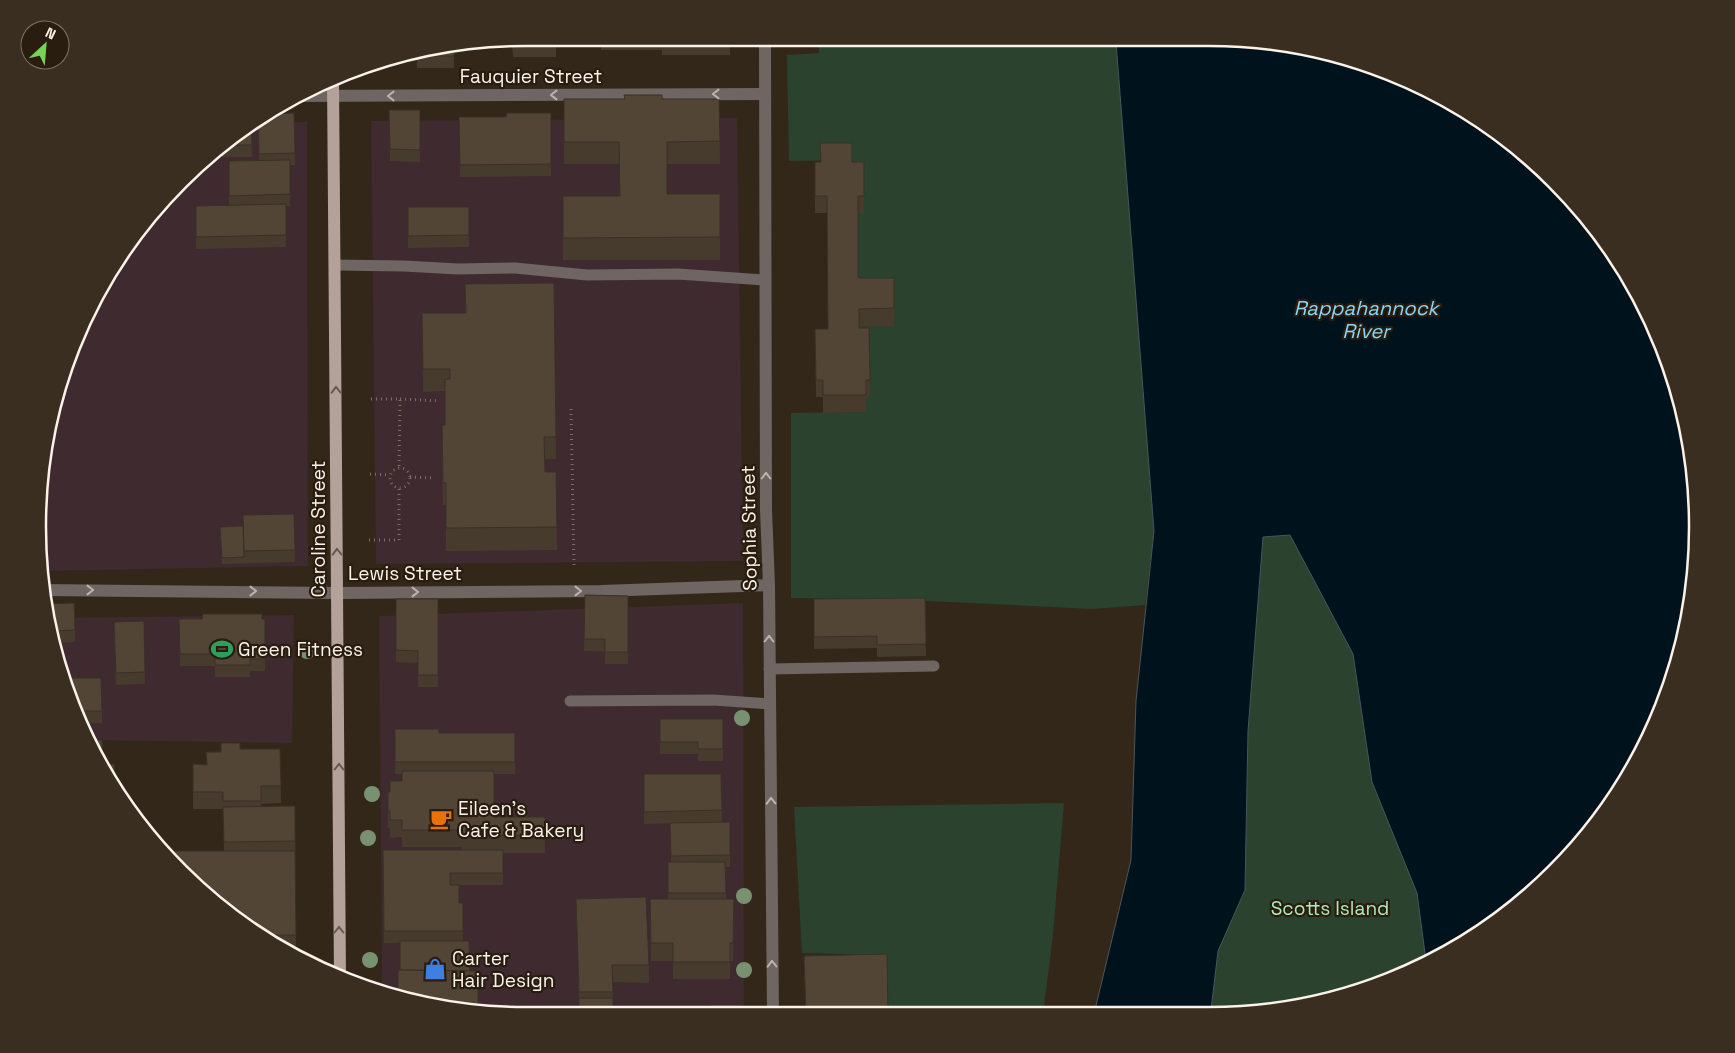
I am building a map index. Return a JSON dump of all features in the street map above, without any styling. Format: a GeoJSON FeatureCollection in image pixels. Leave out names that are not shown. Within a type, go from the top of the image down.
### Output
{"type":"FeatureCollection","features":[{"type":"Feature","properties":{"kind":"main road","name":"Caroline Street"},"geometry":{"type":"LineString","coordinates":[[333,87],[340,969]]}},
{"type":"Feature","properties":{"kind":"street","name":"Sophia Street"},"geometry":{"type":"LineString","coordinates":[[764,46],[766,510],[769,585],[773,1007]]}},
{"type":"Feature","properties":{"kind":"street","name":"Fauquier Street"},"geometry":{"type":"LineString","coordinates":[[314,96],[765,94]]}},
{"type":"Feature","properties":{"kind":"street","name":"Lewis Street"},"geometry":{"type":"LineString","coordinates":[[50,590],[338,593],[601,591],[769,585]]}},
{"type":"Feature","properties":{"kind":"lane"},"geometry":{"type":"LineString","coordinates":[[335,265],[458,269],[515,268],[587,275],[678,274],[765,280]]}},
{"type":"Feature","properties":{"kind":"lane"},"geometry":{"type":"LineString","coordinates":[[769,669],[934,666]]}},
{"type":"Feature","properties":{"kind":"lane"},"geometry":{"type":"LineString","coordinates":[[570,701],[713,700],[770,704]]}},
{"type":"Feature","properties":{"kind":"path"},"geometry":{"type":"LineString","coordinates":[[371,399],[440,401]]}},
{"type":"Feature","properties":{"kind":"path"},"geometry":{"type":"LineString","coordinates":[[399,468],[400,399]]}},
{"type":"Feature","properties":{"kind":"path"},"geometry":{"type":"LineString","coordinates":[[571,409],[574,566]]}},
{"type":"Feature","properties":{"kind":"path"},"geometry":{"type":"LineString","coordinates":[[399,468],[406,469],[410,477],[406,486],[399,488],[391,482],[390,475],[393,470],[399,468]]}},
{"type":"Feature","properties":{"kind":"path"},"geometry":{"type":"LineString","coordinates":[[370,474],[390,475]]}},
{"type":"Feature","properties":{"kind":"path"},"geometry":{"type":"LineString","coordinates":[[410,477],[433,478]]}},
{"type":"Feature","properties":{"kind":"path"},"geometry":{"type":"LineString","coordinates":[[369,540],[399,540],[399,488]]}},
{"type":"Feature","properties":{"kind":"shaded area"},"geometry":{"type":"Polygon","coordinates":[[[737,118],[743,561],[376,564],[371,121],[737,118]]]}},
{"type":"Feature","properties":{"kind":"shaded area"},"geometry":{"type":"Polygon","coordinates":[[[268,122],[307,122],[308,566],[48,571],[47,558],[47,495],[55,433],[72,372],[96,314],[127,260],[165,210],[210,165],[234,145],[268,122]]]}},
{"type":"Feature","properties":{"kind":"shaded area"},"geometry":{"type":"Polygon","coordinates":[[[743,603],[744,1007],[495,1006],[433,998],[382,984],[379,616],[743,603]]]}},
{"type":"Feature","properties":{"kind":"shaded area"},"geometry":{"type":"Polygon","coordinates":[[[294,615],[292,743],[97,740],[72,681],[55,618],[294,615]]]}},
{"type":"Feature","properties":{"kind":"green space"},"geometry":{"type":"Polygon","coordinates":[[[819,46],[1116,46],[1154,531],[1145,605],[1092,609],[888,599],[791,598],[791,413],[866,412],[866,397],[870,397],[859,346],[859,326],[894,326],[858,296],[852,160],[789,161],[787,55],[819,53],[819,46]]]}},
{"type":"Feature","properties":{"kind":"green space","name":"Scotts Island"},"geometry":{"type":"Polygon","coordinates":[[[1290,535],[1353,654],[1372,782],[1417,893],[1425,955],[1363,981],[1302,998],[1271,1003],[1211,1007],[1218,951],[1245,890],[1248,731],[1263,537],[1290,535]]]}},
{"type":"Feature","properties":{"kind":"green space"},"geometry":{"type":"Polygon","coordinates":[[[1064,803],[1053,935],[1044,1007],[888,1007],[887,955],[802,953],[794,807],[1064,803]]]}},
{"type":"Feature","properties":{"kind":"water","name":"Rappahannock River"},"geometry":{"type":"Polygon","coordinates":[[[1116,46],[1240,47],[1302,55],[1363,72],[1421,96],[1449,111],[1501,145],[1548,187],[1590,234],[1624,286],[1639,314],[1663,372],[1672,402],[1680,433],[1688,495],[1688,558],[1680,620],[1663,681],[1652,710],[1624,767],[1590,819],[1570,843],[1525,888],[1475,926],[1425,955],[1417,893],[1372,782],[1353,654],[1290,535],[1263,537],[1248,731],[1245,890],[1218,951],[1211,1007],[1096,1007],[1131,860],[1136,701],[1154,531],[1116,46]]]}},
{"type":"Feature","properties":{"kind":"building"},"geometry":{"type":"Polygon","coordinates":[[[454,52],[454,56],[429,56],[454,52]]]}},
{"type":"Feature","properties":{"kind":"building"},"geometry":{"type":"Polygon","coordinates":[[[624,95],[662,95],[662,99],[719,99],[720,141],[667,142],[667,194],[720,194],[720,237],[563,238],[563,196],[620,196],[619,142],[564,142],[564,99],[625,99],[624,95]]]}},
{"type":"Feature","properties":{"kind":"building"},"geometry":{"type":"Polygon","coordinates":[[[389,110],[420,110],[420,150],[390,149],[389,110]]]}},
{"type":"Feature","properties":{"kind":"building"},"geometry":{"type":"Polygon","coordinates":[[[282,113],[294,113],[295,153],[259,154],[258,128],[282,113]]]}},
{"type":"Feature","properties":{"kind":"building"},"geometry":{"type":"Polygon","coordinates":[[[507,113],[551,113],[551,164],[460,165],[459,117],[506,117],[507,113]]]}},
{"type":"Feature","properties":{"kind":"building"},"geometry":{"type":"Polygon","coordinates":[[[251,133],[252,145],[234,145],[251,133]]]}},
{"type":"Feature","properties":{"kind":"building"},"geometry":{"type":"Polygon","coordinates":[[[820,143],[852,143],[852,162],[864,162],[864,196],[858,196],[858,278],[894,278],[894,308],[859,309],[859,328],[869,328],[870,380],[866,380],[866,395],[823,395],[823,380],[816,380],[815,329],[828,329],[827,196],[815,196],[815,162],[821,162],[820,143]]]}},
{"type":"Feature","properties":{"kind":"building"},"geometry":{"type":"Polygon","coordinates":[[[290,160],[290,194],[229,196],[229,161],[290,160]]]}},
{"type":"Feature","properties":{"kind":"building"},"geometry":{"type":"Polygon","coordinates":[[[286,204],[286,235],[196,237],[196,206],[286,204]]]}},
{"type":"Feature","properties":{"kind":"building"},"geometry":{"type":"Polygon","coordinates":[[[408,207],[469,207],[469,235],[408,236],[408,207]]]}},
{"type":"Feature","properties":{"kind":"building"},"geometry":{"type":"Polygon","coordinates":[[[554,283],[556,437],[544,437],[545,472],[556,472],[557,527],[446,528],[446,483],[443,483],[442,425],[445,425],[445,379],[450,379],[450,369],[423,369],[422,313],[466,313],[465,284],[554,283]]]}},
{"type":"Feature","properties":{"kind":"building"},"geometry":{"type":"Polygon","coordinates":[[[294,514],[295,550],[244,551],[243,515],[294,514]]]}},
{"type":"Feature","properties":{"kind":"building"},"geometry":{"type":"Polygon","coordinates":[[[243,526],[244,557],[222,558],[220,527],[243,526]]]}},
{"type":"Feature","properties":{"kind":"building"},"geometry":{"type":"Polygon","coordinates":[[[585,595],[628,596],[628,652],[605,652],[605,639],[584,639],[585,595]]]}},
{"type":"Feature","properties":{"kind":"building"},"geometry":{"type":"Polygon","coordinates":[[[925,598],[926,644],[877,645],[877,636],[814,637],[814,599],[925,598]]]}},
{"type":"Feature","properties":{"kind":"building"},"geometry":{"type":"Polygon","coordinates":[[[396,599],[438,599],[438,675],[418,675],[418,651],[396,650],[396,599]]]}},
{"type":"Feature","properties":{"kind":"building"},"geometry":{"type":"Polygon","coordinates":[[[74,603],[75,630],[58,631],[52,604],[74,603]]]}},
{"type":"Feature","properties":{"kind":"building","name":"Green Fitness"},"geometry":{"type":"Polygon","coordinates":[[[203,614],[262,614],[262,619],[265,619],[265,659],[250,659],[250,665],[215,665],[215,654],[180,654],[179,619],[202,619],[203,614]]]}},
{"type":"Feature","properties":{"kind":"building"},"geometry":{"type":"Polygon","coordinates":[[[144,621],[145,672],[116,673],[114,622],[144,621]]]}},
{"type":"Feature","properties":{"kind":"building"},"geometry":{"type":"Polygon","coordinates":[[[71,678],[101,678],[102,711],[83,711],[71,678]]]}},
{"type":"Feature","properties":{"kind":"building"},"geometry":{"type":"Polygon","coordinates":[[[660,719],[723,719],[723,749],[698,749],[698,742],[660,742],[660,719]]]}},
{"type":"Feature","properties":{"kind":"building"},"geometry":{"type":"Polygon","coordinates":[[[395,729],[439,729],[439,733],[515,733],[515,762],[395,762],[395,729]]]}},
{"type":"Feature","properties":{"kind":"building"},"geometry":{"type":"Polygon","coordinates":[[[97,740],[102,740],[102,751],[97,740]]]}},
{"type":"Feature","properties":{"kind":"building"},"geometry":{"type":"Polygon","coordinates":[[[221,743],[240,743],[240,749],[280,749],[281,786],[261,786],[261,801],[223,801],[223,792],[193,792],[193,764],[207,765],[206,752],[221,752],[221,743]]]}},
{"type":"Feature","properties":{"kind":"building"},"geometry":{"type":"Polygon","coordinates":[[[110,764],[114,764],[114,773],[110,764]]]}},
{"type":"Feature","properties":{"kind":"building","name":"Eileen's Cafe & Bakery"},"geometry":{"type":"Polygon","coordinates":[[[402,771],[494,771],[494,817],[545,817],[545,835],[461,836],[461,830],[402,830],[402,820],[390,820],[388,792],[390,792],[390,781],[402,781],[402,771]]]}},
{"type":"Feature","properties":{"kind":"building"},"geometry":{"type":"Polygon","coordinates":[[[644,774],[721,774],[722,810],[644,812],[644,774]]]}},
{"type":"Feature","properties":{"kind":"building"},"geometry":{"type":"Polygon","coordinates":[[[295,806],[295,841],[224,842],[223,807],[295,806]]]}},
{"type":"Feature","properties":{"kind":"building"},"geometry":{"type":"Polygon","coordinates":[[[730,822],[730,855],[671,856],[670,823],[730,822]]]}},
{"type":"Feature","properties":{"kind":"building"},"geometry":{"type":"Polygon","coordinates":[[[383,850],[503,850],[503,873],[450,873],[450,885],[459,885],[459,903],[463,903],[463,931],[384,931],[383,850]]]}},
{"type":"Feature","properties":{"kind":"building"},"geometry":{"type":"Polygon","coordinates":[[[173,851],[295,851],[296,935],[275,935],[260,926],[210,888],[173,851]]]}},
{"type":"Feature","properties":{"kind":"building"},"geometry":{"type":"Polygon","coordinates":[[[668,862],[725,862],[726,893],[668,893],[668,862]]]}},
{"type":"Feature","properties":{"kind":"building"},"geometry":{"type":"Polygon","coordinates":[[[646,897],[649,965],[612,965],[613,992],[579,992],[576,899],[646,897]]]}},
{"type":"Feature","properties":{"kind":"building"},"geometry":{"type":"Polygon","coordinates":[[[650,899],[734,899],[733,943],[730,943],[730,962],[673,962],[673,943],[651,943],[650,899]]]}},
{"type":"Feature","properties":{"kind":"building"},"geometry":{"type":"Polygon","coordinates":[[[400,941],[469,941],[470,971],[400,970],[400,941]]]}},
{"type":"Feature","properties":{"kind":"building"},"geometry":{"type":"Polygon","coordinates":[[[887,954],[888,1007],[806,1007],[804,956],[887,954]]]}},
{"type":"Feature","properties":{"kind":"building"},"geometry":{"type":"Polygon","coordinates":[[[398,970],[478,971],[478,1004],[433,998],[398,989],[398,970]]]}},
{"type":"Feature","properties":{"kind":"building"},"geometry":{"type":"Polygon","coordinates":[[[579,998],[613,998],[613,1007],[579,1007],[579,998]]]}},
{"type":"Feature","properties":{"kind":"building"},"geometry":{"type":"Polygon","coordinates":[[[710,1005],[742,1005],[742,1007],[710,1007],[710,1005]]]}},
{"type":"Feature","properties":{"kind":"place","name":"Green Fitness"},"geometry":{"type":"Point","coordinates":[222,649]}},
{"type":"Feature","properties":{"kind":"place","name":"Eileen's Cafe & Bakery"},"geometry":{"type":"Point","coordinates":[441,819]}},
{"type":"Feature","properties":{"kind":"place","name":"Carter Hair Design"},"geometry":{"type":"Point","coordinates":[435,969]}}]}
